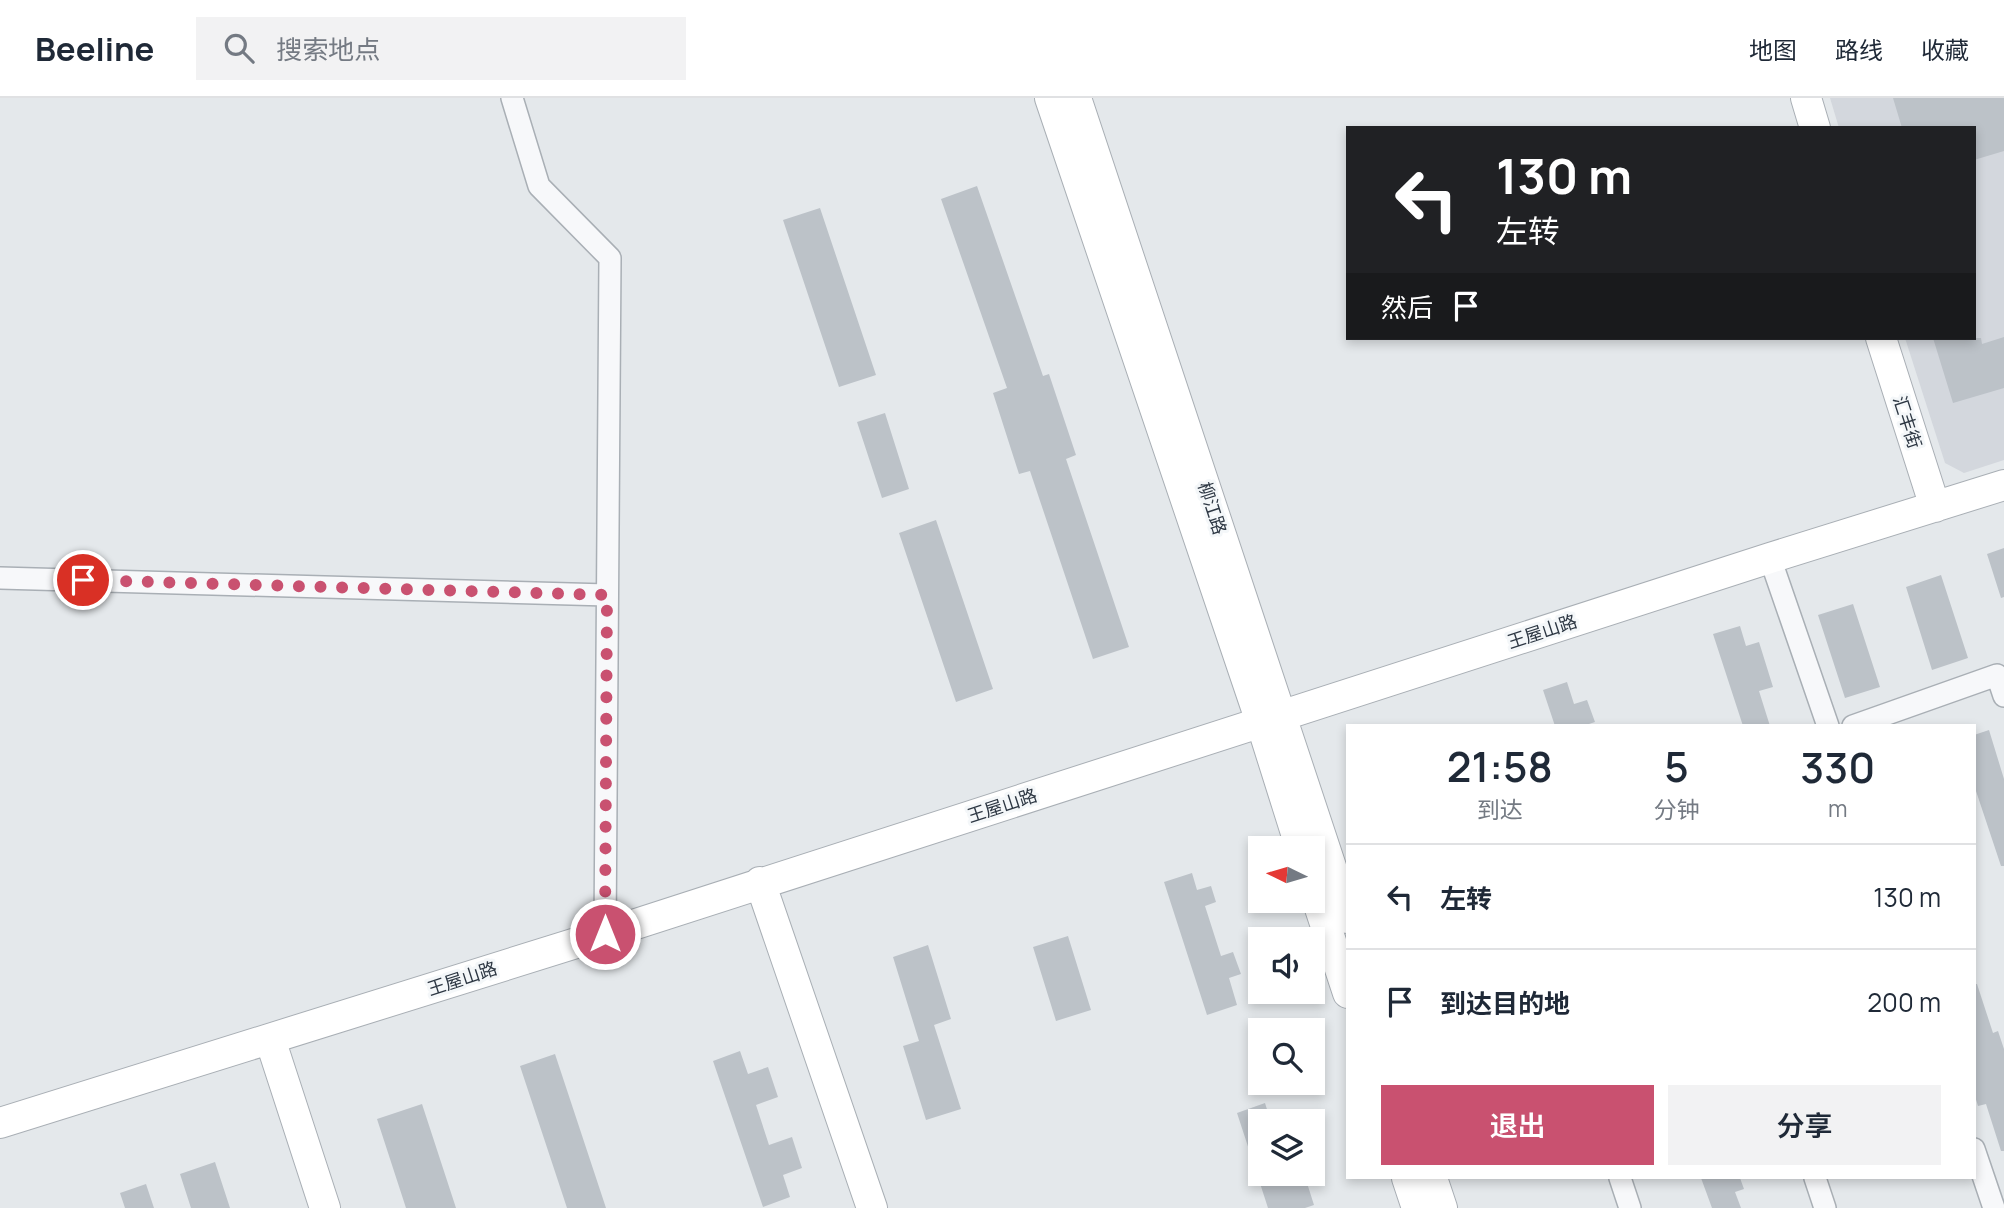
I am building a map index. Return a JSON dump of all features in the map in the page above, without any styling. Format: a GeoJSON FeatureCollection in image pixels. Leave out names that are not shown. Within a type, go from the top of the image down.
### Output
{"type":"FeatureCollection","features":[{"type":"Feature","properties":{"kind":"street"},"geometry":{"type":"LineString","coordinates":[[512,98],[539,186],[610,258],[605,934]]}},
{"type":"Feature","properties":{"kind":"street","name":"柳江路"},"geometry":{"type":"LineString","coordinates":[[1050,98],[1271,718],[1346,913]]}},
{"type":"Feature","properties":{"kind":"street","name":"柳江路"},"geometry":{"type":"LineString","coordinates":[[1076,98],[1271,718],[1298,836]]}},
{"type":"Feature","properties":{"kind":"street"},"geometry":{"type":"LineString","coordinates":[[1806,98],[1814,126]]}},
{"type":"Feature","properties":{"kind":"street","name":"汇丰街"},"geometry":{"type":"LineString","coordinates":[[1882,340],[1935,507]]}},
{"type":"Feature","properties":{"kind":"street","name":"王屋山路"},"geometry":{"type":"LineString","coordinates":[[0,1123],[605,934],[1271,718],[2004,485]]}},
{"type":"Feature","properties":{"kind":"street"},"geometry":{"type":"LineString","coordinates":[[1770,558],[1827,724]]}},
{"type":"Feature","properties":{"kind":"street"},"geometry":{"type":"LineString","coordinates":[[0,578],[607,595]]}},
{"type":"Feature","properties":{"kind":"street"},"geometry":{"type":"LineString","coordinates":[[1859,724],[1997,675],[2004,696]]}},
{"type":"Feature","properties":{"kind":"street"},"geometry":{"type":"LineString","coordinates":[[761,882],[872,1208]]}},
{"type":"Feature","properties":{"kind":"street"},"geometry":{"type":"LineString","coordinates":[[1322,914],[1346,987]]}},
{"type":"Feature","properties":{"kind":"street"},"geometry":{"type":"LineString","coordinates":[[270,1039],[325,1208]]}},
{"type":"Feature","properties":{"kind":"street"},"geometry":{"type":"LineString","coordinates":[[1976,1155],[1994,1208]]}},
{"type":"Feature","properties":{"kind":"street"},"geometry":{"type":"LineString","coordinates":[[1407,1179],[1417,1208]]}},
{"type":"Feature","properties":{"kind":"street"},"geometry":{"type":"LineString","coordinates":[[1432,1179],[1441,1208]]}},
{"type":"Feature","properties":{"kind":"street"},"geometry":{"type":"LineString","coordinates":[[1619,1179],[1630,1208]]}},
{"type":"Feature","properties":{"kind":"street"},"geometry":{"type":"LineString","coordinates":[[1815,1179],[1825,1208]]}},
{"type":"Feature","properties":{"kind":"shaded area"},"geometry":{"type":"Polygon","coordinates":[[[1830,98],[2004,98],[2004,460],[1964,473],[1945,463],[1906,340],[1976,340],[1976,126],[1838,126],[1830,98]]]}},
{"type":"Feature","properties":{"kind":"building"},"geometry":{"type":"Polygon","coordinates":[[[1893,98],[2004,98],[2004,151],[1976,159],[1976,126],[1901,126],[1893,98]]]}},
{"type":"Feature","properties":{"kind":"building"},"geometry":{"type":"Polygon","coordinates":[[[977,186],[1043,376],[1049,374],[1076,455],[1066,459],[1129,647],[1093,659],[1030,471],[1019,474],[993,393],[1007,388],[941,199],[977,186]]]}},
{"type":"Feature","properties":{"kind":"building"},"geometry":{"type":"Polygon","coordinates":[[[820,208],[876,375],[839,387],[783,220],[820,208]]]}},
{"type":"Feature","properties":{"kind":"building"},"geometry":{"type":"Polygon","coordinates":[[[2004,337],[2004,388],[1953,403],[1934,340],[1981,338],[1982,344],[2004,337]]]}},
{"type":"Feature","properties":{"kind":"building"},"geometry":{"type":"Polygon","coordinates":[[[885,413],[909,489],[882,498],[857,422],[885,413]]]}},
{"type":"Feature","properties":{"kind":"building"},"geometry":{"type":"Polygon","coordinates":[[[936,520],[993,689],[956,702],[899,533],[936,520]]]}},
{"type":"Feature","properties":{"kind":"building"},"geometry":{"type":"Polygon","coordinates":[[[2004,548],[2004,597],[2001,598],[1987,554],[2004,548]]]}},
{"type":"Feature","properties":{"kind":"building"},"geometry":{"type":"Polygon","coordinates":[[[1941,575],[1968,658],[1932,670],[1906,587],[1941,575]]]}},
{"type":"Feature","properties":{"kind":"building"},"geometry":{"type":"Polygon","coordinates":[[[1853,604],[1880,687],[1845,698],[1818,615],[1853,604]]]}},
{"type":"Feature","properties":{"kind":"building"},"geometry":{"type":"Polygon","coordinates":[[[1740,626],[1746,646],[1759,642],[1773,687],[1759,691],[1769,724],[1742,724],[1713,634],[1740,626]]]}},
{"type":"Feature","properties":{"kind":"building"},"geometry":{"type":"Polygon","coordinates":[[[1567,682],[1574,704],[1587,700],[1595,722],[1554,724],[1543,690],[1567,682]]]}},
{"type":"Feature","properties":{"kind":"building"},"geometry":{"type":"Polygon","coordinates":[[[1989,730],[2004,779],[2004,866],[2001,866],[1976,791],[1976,734],[1989,730]]]}},
{"type":"Feature","properties":{"kind":"building"},"geometry":{"type":"Polygon","coordinates":[[[1192,873],[1197,890],[1211,886],[1216,902],[1205,906],[1221,956],[1233,952],[1241,974],[1229,978],[1237,1005],[1207,1015],[1164,882],[1192,873]]]}},
{"type":"Feature","properties":{"kind":"building"},"geometry":{"type":"Polygon","coordinates":[[[1068,936],[1091,1010],[1056,1021],[1033,947],[1068,936]]]}},
{"type":"Feature","properties":{"kind":"building"},"geometry":{"type":"Polygon","coordinates":[[[928,945],[951,1019],[934,1025],[961,1109],[926,1120],[903,1046],[919,1041],[893,957],[928,945]]]}},
{"type":"Feature","properties":{"kind":"building"},"geometry":{"type":"Polygon","coordinates":[[[1976,984],[1993,1033],[1998,1031],[2004,1049],[2004,1151],[2001,1151],[1986,1104],[1978,1106],[1976,984]]]}},
{"type":"Feature","properties":{"kind":"building"},"geometry":{"type":"Polygon","coordinates":[[[740,1051],[748,1074],[768,1067],[778,1097],[756,1105],[769,1145],[792,1137],[802,1168],[783,1175],[790,1197],[763,1207],[713,1061],[740,1051]]]}},
{"type":"Feature","properties":{"kind":"building"},"geometry":{"type":"Polygon","coordinates":[[[555,1054],[606,1208],[567,1208],[520,1066],[555,1054]]]}},
{"type":"Feature","properties":{"kind":"building"},"geometry":{"type":"Polygon","coordinates":[[[1265,1103],[1267,1109],[1248,1109],[1265,1103]]]}},
{"type":"Feature","properties":{"kind":"building"},"geometry":{"type":"Polygon","coordinates":[[[422,1104],[456,1208],[406,1208],[377,1119],[422,1104]]]}},
{"type":"Feature","properties":{"kind":"building"},"geometry":{"type":"Polygon","coordinates":[[[1248,1109],[1248,1147],[1237,1113],[1248,1109]]]}},
{"type":"Feature","properties":{"kind":"building"},"geometry":{"type":"Polygon","coordinates":[[[215,1162],[230,1208],[191,1208],[180,1174],[215,1162]]]}},
{"type":"Feature","properties":{"kind":"building"},"geometry":{"type":"Polygon","coordinates":[[[1701,1179],[1740,1179],[1744,1189],[1735,1192],[1741,1208],[1712,1208],[1701,1179]]]}},
{"type":"Feature","properties":{"kind":"building"},"geometry":{"type":"Polygon","coordinates":[[[146,1184],[154,1208],[125,1208],[120,1193],[146,1184]]]}},
{"type":"Feature","properties":{"kind":"building"},"geometry":{"type":"Polygon","coordinates":[[[1261,1186],[1308,1186],[1314,1205],[1305,1208],[1268,1208],[1261,1186]]]}},
{"type":"Feature","properties":{"kind":"route"},"geometry":{"type":"LineString","coordinates":[[83,580],[607,595],[605,934]]}}]}
